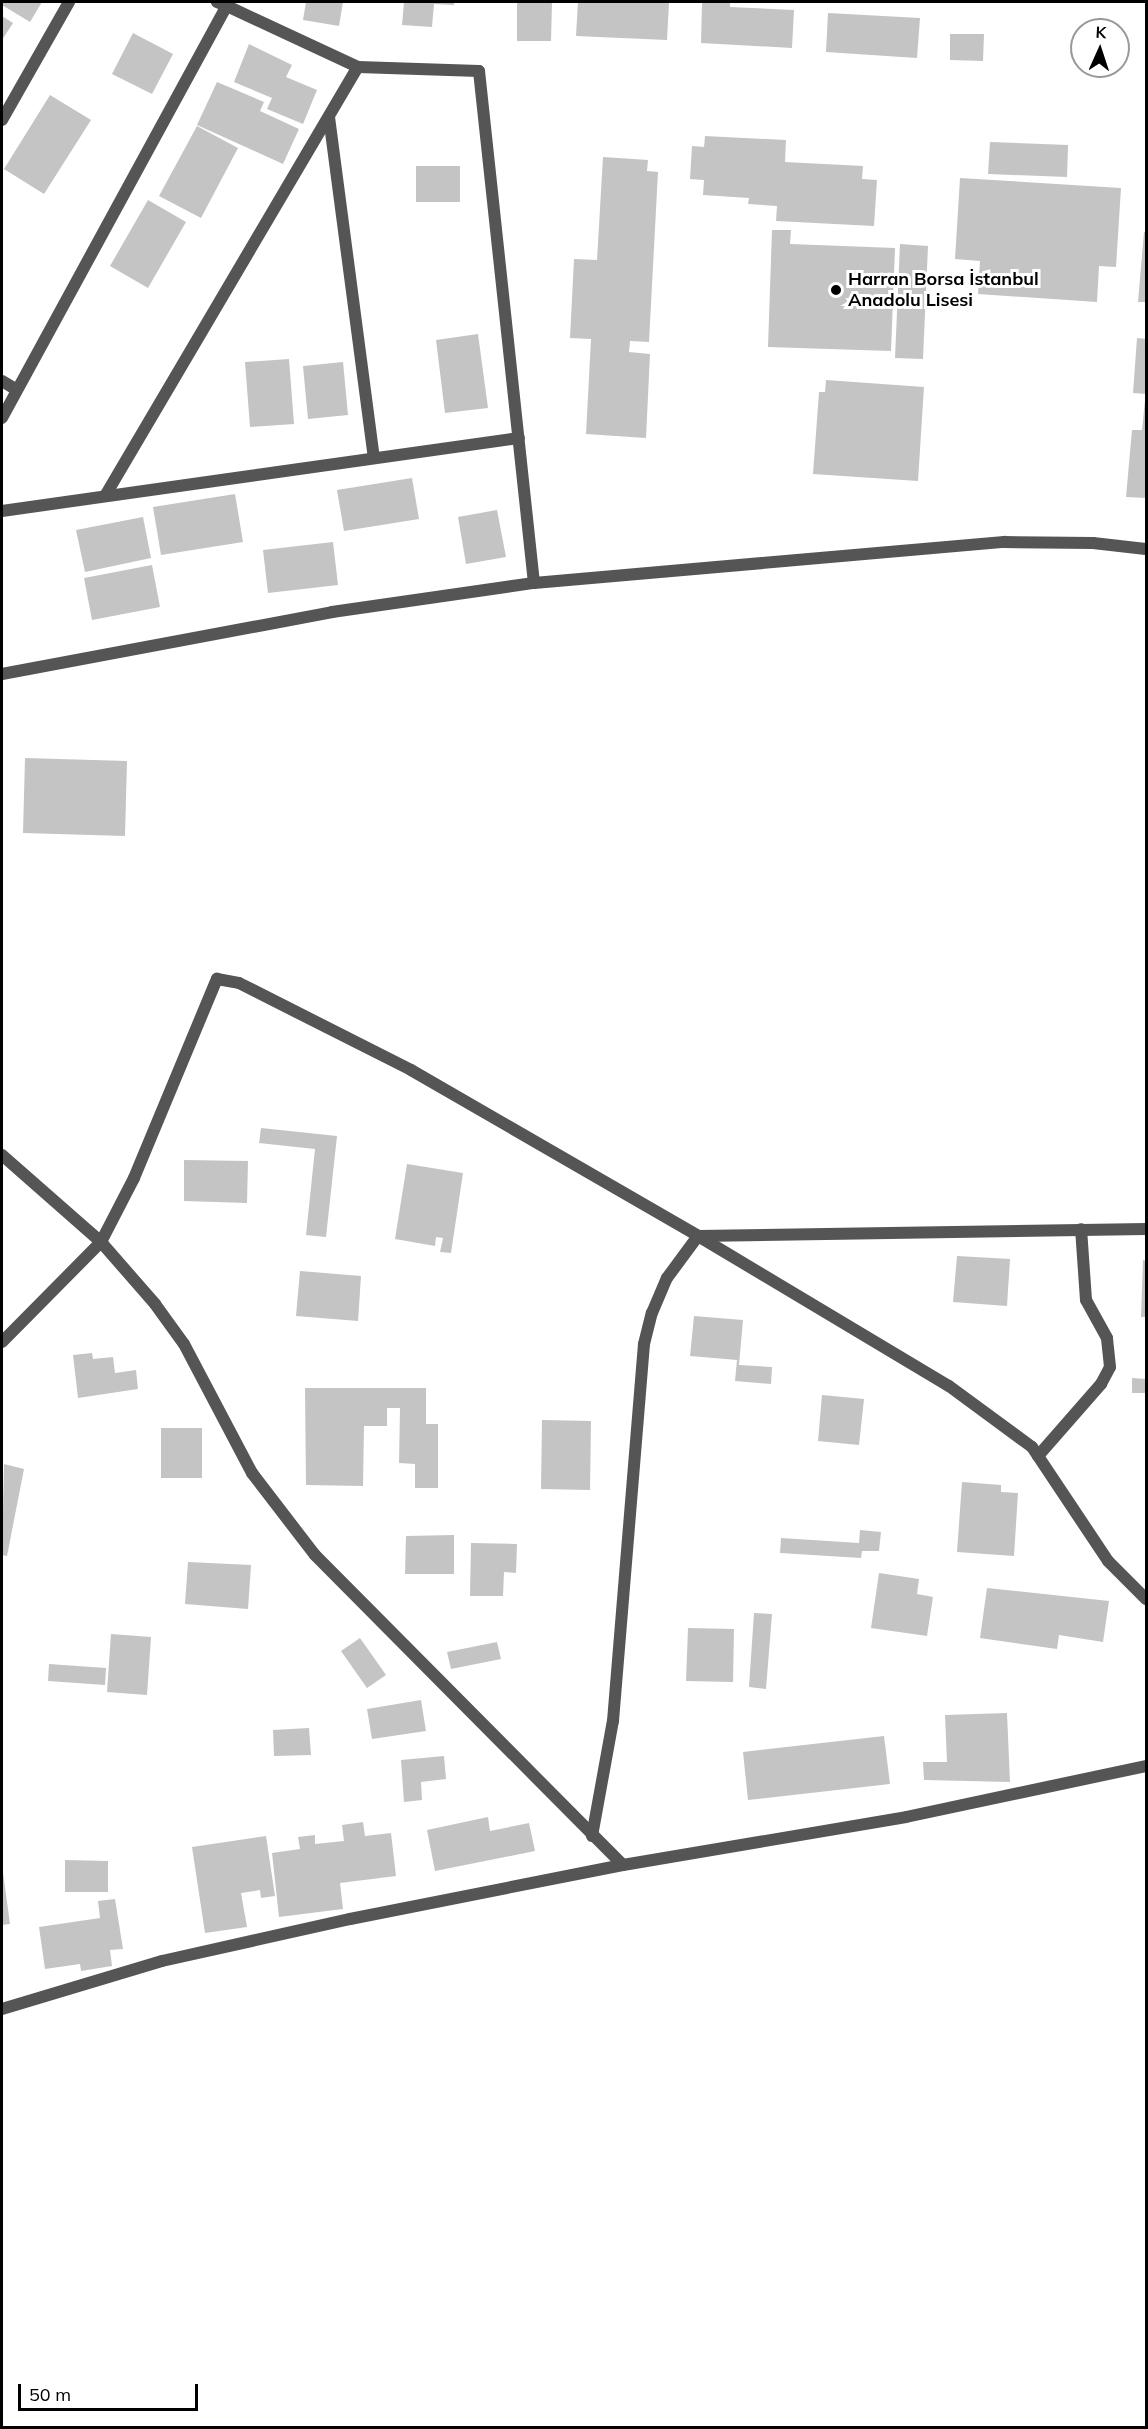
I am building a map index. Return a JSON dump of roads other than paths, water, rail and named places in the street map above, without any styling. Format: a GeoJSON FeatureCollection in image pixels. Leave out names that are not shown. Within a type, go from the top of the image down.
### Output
{"type":"FeatureCollection","features":[{"type":"Feature","properties":{"kind":"street"},"geometry":{"type":"LineString","coordinates":[[2,120],[69,2]]}},
{"type":"Feature","properties":{"kind":"street"},"geometry":{"type":"LineString","coordinates":[[2,418],[225,3],[358,67],[479,70],[534,583]]}},
{"type":"Feature","properties":{"kind":"street"},"geometry":{"type":"LineString","coordinates":[[105,496],[358,67]]}},
{"type":"Feature","properties":{"kind":"street"},"geometry":{"type":"LineString","coordinates":[[329,117],[375,458]]}},
{"type":"Feature","properties":{"kind":"street"},"geometry":{"type":"LineString","coordinates":[[2,381],[17,390]]}},
{"type":"Feature","properties":{"kind":"street"},"geometry":{"type":"LineString","coordinates":[[2,511],[519,438]]}},
{"type":"Feature","properties":{"kind":"street"},"geometry":{"type":"LineString","coordinates":[[2,674],[274,622],[534,583],[1004,542],[1093,543],[1146,549]]}},
{"type":"Feature","properties":{"kind":"street"},"geometry":{"type":"LineString","coordinates":[[2,1342],[101,1242],[135,1178],[217,979],[239,983],[411,1070],[698,1236],[949,1386],[1013,1430],[1038,1456],[1108,1561],[1146,1599]]}},
{"type":"Feature","properties":{"kind":"street"},"geometry":{"type":"LineString","coordinates":[[2,1155],[101,1242],[155,1304],[184,1344],[252,1473],[282,1516],[356,1599],[623,1865]]}},
{"type":"Feature","properties":{"kind":"street"},"geometry":{"type":"LineString","coordinates":[[698,1236],[1146,1228]]}},
{"type":"Feature","properties":{"kind":"street"},"geometry":{"type":"LineString","coordinates":[[1038,1456],[1101,1384],[1110,1367],[1107,1338],[1086,1300],[1081,1229]]}},
{"type":"Feature","properties":{"kind":"street"},"geometry":{"type":"LineString","coordinates":[[592,1836],[613,1721],[644,1344],[652,1313],[668,1278],[698,1236]]}},
{"type":"Feature","properties":{"kind":"street"},"geometry":{"type":"LineString","coordinates":[[2,2009],[162,1961],[350,1919],[623,1865],[939,1810],[1146,1766]]}},
{"type":"Feature","properties":{"kind":"place","name":"Harran Borsa İstanbul Anadolu Lisesi"},"geometry":{"type":"Point","coordinates":[836,290]}}]}
